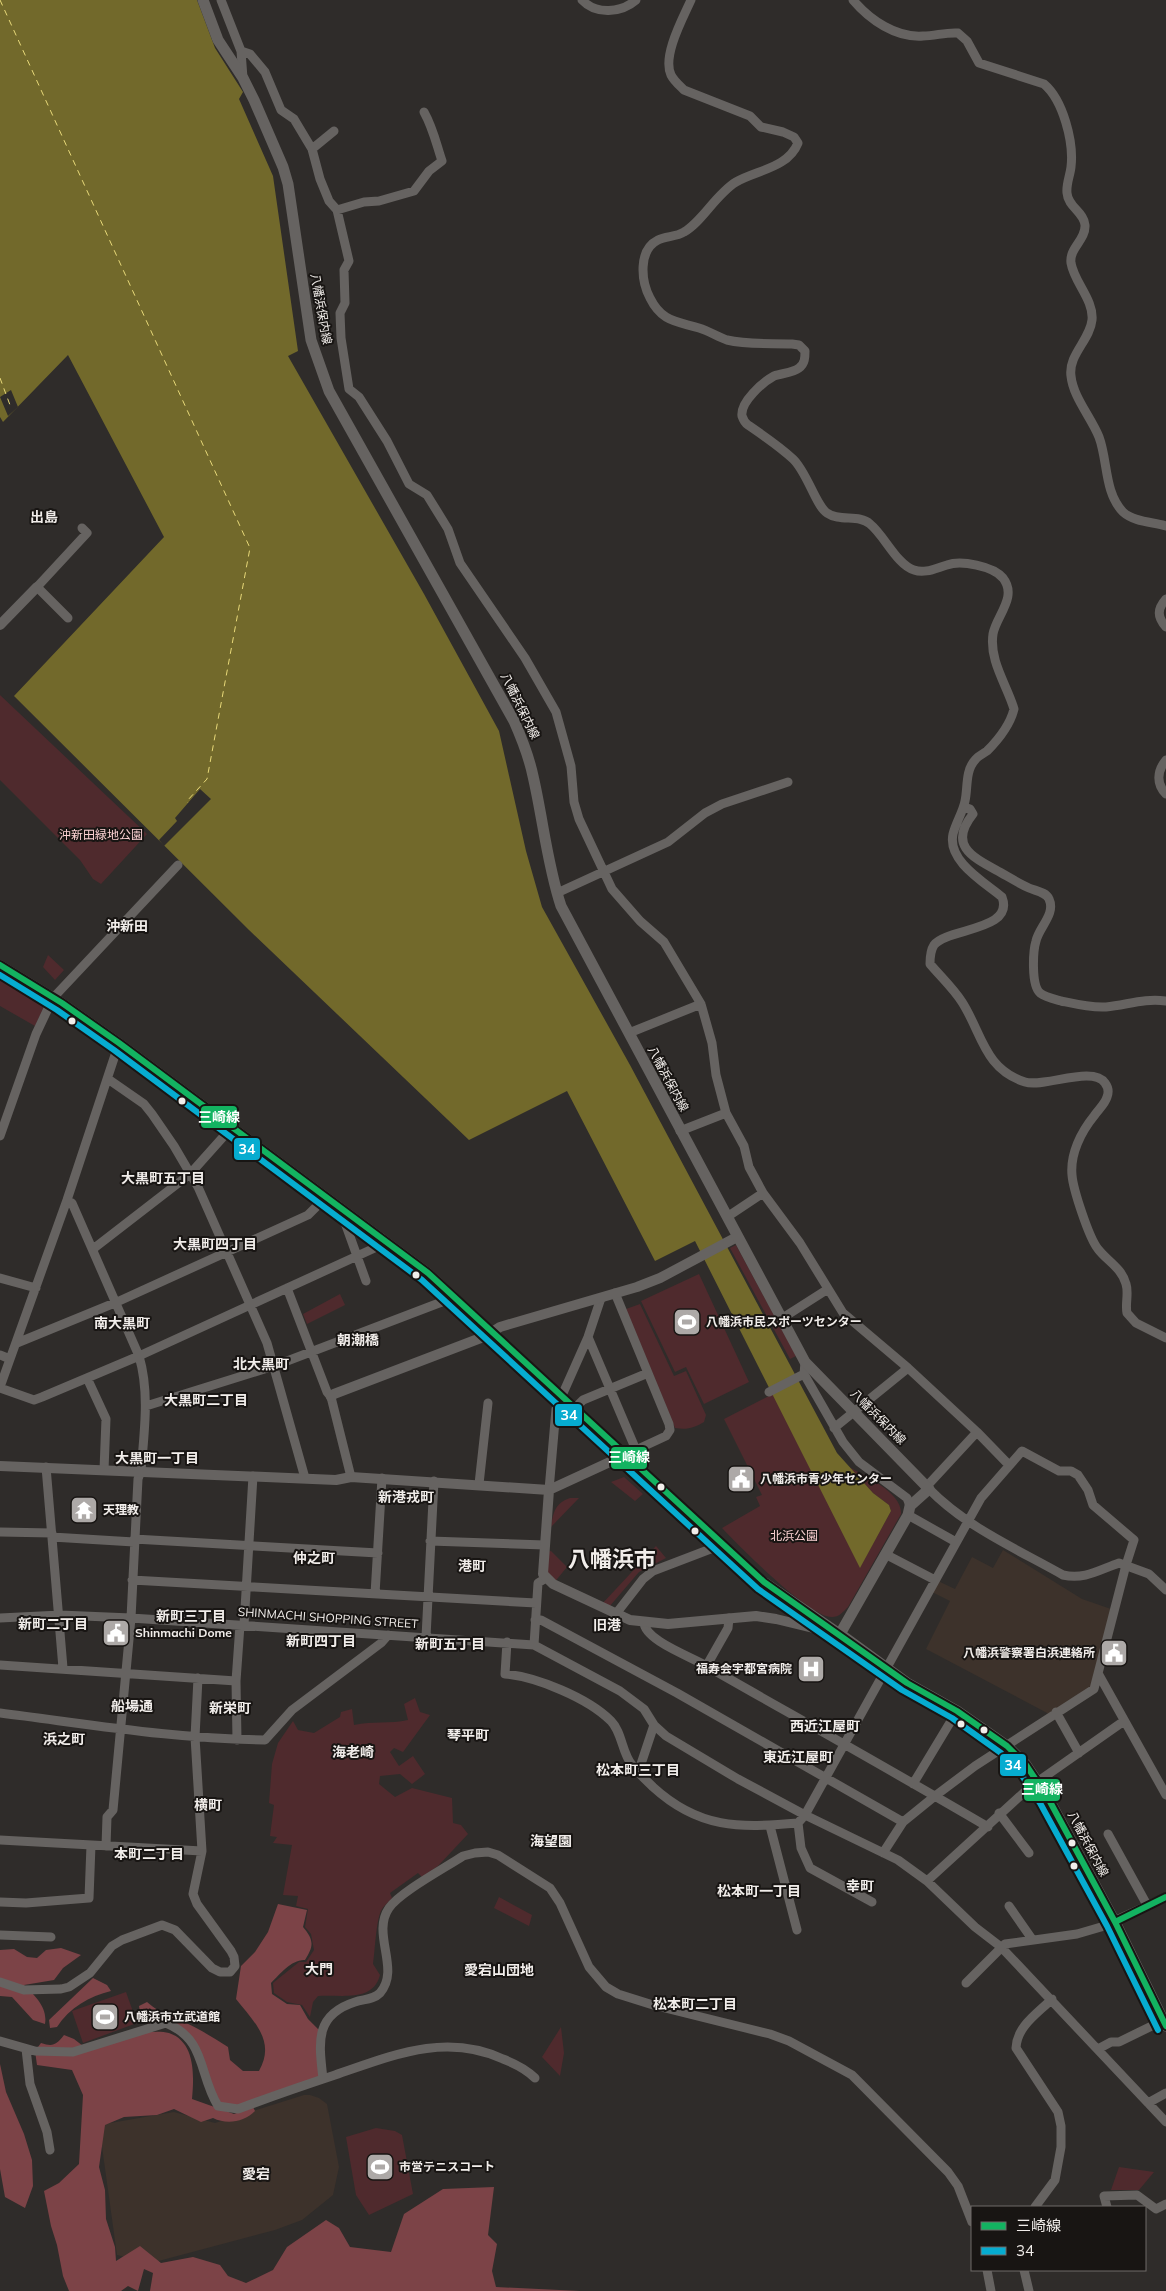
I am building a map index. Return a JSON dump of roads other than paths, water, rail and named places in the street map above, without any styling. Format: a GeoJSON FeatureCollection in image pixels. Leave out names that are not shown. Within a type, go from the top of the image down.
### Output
{"type":"FeatureCollection","features":[{"type":"Feature","properties":{"kind":"main road","name":"八幡浜保内線"},"geometry":{"type":"LineString","coordinates":[[203,0],[218,40],[243,78],[283,167],[288,184],[311,340],[329,391],[514,721],[533,775],[561,906],[726,1217],[732,1239],[805,1362],[928,1488]]}},
{"type":"Feature","properties":{"kind":"main road"},"geometry":{"type":"LineString","coordinates":[[840,1634],[909,1511],[928,1488]]}},
{"type":"Feature","properties":{"kind":"main road","name":"八幡浜保内線"},"geometry":{"type":"LineString","coordinates":[[840,1634],[907,1683],[957,1711],[1007,1746],[1026,1765],[1038,1782],[1115,1922],[1165,2022]]}},
{"type":"Feature","properties":{"kind":"street"},"geometry":{"type":"LineString","coordinates":[[221,0],[241,51],[243,78]]}},
{"type":"Feature","properties":{"kind":"street"},"geometry":{"type":"LineString","coordinates":[[582,0],[588,6],[602,10],[617,10],[630,6],[636,0]]}},
{"type":"Feature","properties":{"kind":"street"},"geometry":{"type":"LineString","coordinates":[[691,0],[678,28],[671,51],[670,74],[684,90],[750,116],[761,127],[783,132],[794,137],[798,143],[794,153],[781,163],[734,183],[684,232],[658,240],[648,247],[644,257],[645,289],[653,304],[663,316],[678,323],[711,332],[726,340],[792,344],[799,345],[804,351],[805,361],[800,368],[773,377],[757,389],[746,403],[742,413],[743,419],[748,425],[769,438],[796,462],[809,480],[821,507],[827,513],[869,522],[903,563],[912,570],[921,572],[948,564],[978,565],[990,569],[1003,578],[1008,587],[1006,604],[996,622],[993,649],[998,669],[1014,710],[1005,730],[987,751],[975,760],[968,773],[964,807],[953,834],[952,846],[955,854],[980,880],[1002,897],[1005,904],[1004,910],[998,917],[988,923],[942,939],[934,945],[930,956],[930,964],[962,1002],[981,1042],[997,1066],[1027,1083],[1041,1083],[1080,1076],[1099,1078],[1104,1081],[1108,1090],[1107,1098],[1092,1118],[1075,1149],[1072,1160],[1072,1176],[1090,1236],[1098,1249],[1121,1271],[1126,1284],[1126,1314],[1136,1323],[1166,1338]]}},
{"type":"Feature","properties":{"kind":"street"},"geometry":{"type":"LineString","coordinates":[[853,0],[872,18],[899,34],[921,36],[958,33],[967,41],[979,63],[1044,84],[1052,90],[1068,127],[1071,166],[1067,194],[1070,204],[1081,214],[1085,225],[1084,233],[1073,250],[1071,257],[1072,267],[1092,318],[1090,329],[1071,366],[1071,376],[1076,393],[1100,439],[1107,477],[1118,505],[1132,518],[1166,526]]}},
{"type":"Feature","properties":{"kind":"street"},"geometry":{"type":"LineString","coordinates":[[241,51],[250,54],[265,72],[282,110],[294,119],[312,149],[320,179],[330,201],[337,210],[349,261],[344,270],[346,303],[340,313],[341,338],[350,389],[358,397],[388,441],[409,484],[427,496],[448,529],[460,563],[525,658],[556,712],[571,766],[574,802],[579,819],[612,889],[640,921],[664,942],[701,1004],[712,1043],[716,1075],[726,1113],[744,1146],[749,1167],[763,1193],[800,1243],[843,1313],[908,1368],[977,1432],[1008,1465]]}},
{"type":"Feature","properties":{"kind":"street"},"geometry":{"type":"LineString","coordinates":[[337,210],[364,202],[379,202],[414,190],[429,171],[442,161],[434,138],[435,133],[424,112]]}},
{"type":"Feature","properties":{"kind":"street"},"geometry":{"type":"LineString","coordinates":[[312,149],[334,131]]}},
{"type":"Feature","properties":{"kind":"street"},"geometry":{"type":"LineString","coordinates":[[0,625],[87,533],[82,528]]}},
{"type":"Feature","properties":{"kind":"street"},"geometry":{"type":"LineString","coordinates":[[37,588],[68,618]]}},
{"type":"Feature","properties":{"kind":"street"},"geometry":{"type":"LineString","coordinates":[[1166,599],[1161,604],[1159,611],[1160,619],[1166,627]]}},
{"type":"Feature","properties":{"kind":"street"},"geometry":{"type":"LineString","coordinates":[[1166,760],[1159,772],[1158,780],[1160,787],[1166,794]]}},
{"type":"Feature","properties":{"kind":"street"},"geometry":{"type":"LineString","coordinates":[[557,893],[668,842],[705,813],[722,804],[788,782]]}},
{"type":"Feature","properties":{"kind":"street"},"geometry":{"type":"LineString","coordinates":[[964,807],[970,809],[973,814],[966,822],[962,837],[965,849],[974,858],[1020,884],[1045,894],[1049,899],[1051,908],[1049,916],[1036,939],[1035,948],[1036,987],[1040,993],[1052,999],[1106,1007],[1138,1000],[1166,1001]]}},
{"type":"Feature","properties":{"kind":"street"},"geometry":{"type":"LineString","coordinates":[[0,1136],[36,1034],[54,998],[178,865]]}},
{"type":"Feature","properties":{"kind":"street"},"geometry":{"type":"LineString","coordinates":[[0,965],[54,998],[120,1043],[382,1238],[452,1295],[492,1331],[764,1582],[840,1634]]}},
{"type":"Feature","properties":{"kind":"street"},"geometry":{"type":"LineString","coordinates":[[628,1034],[701,1004]]}},
{"type":"Feature","properties":{"kind":"street"},"geometry":{"type":"LineString","coordinates":[[120,1043],[67,1200],[0,1387],[34,1400],[139,1356],[379,1246],[382,1238]]}},
{"type":"Feature","properties":{"kind":"street"},"geometry":{"type":"LineString","coordinates":[[108,1079],[144,1104],[190,1174],[267,1343],[306,1478]]}},
{"type":"Feature","properties":{"kind":"street"},"geometry":{"type":"LineString","coordinates":[[680,1131],[726,1113]]}},
{"type":"Feature","properties":{"kind":"street"},"geometry":{"type":"LineString","coordinates":[[93,1250],[190,1174],[232,1127]]}},
{"type":"Feature","properties":{"kind":"street"},"geometry":{"type":"LineString","coordinates":[[726,1217],[763,1193]]}},
{"type":"Feature","properties":{"kind":"street"},"geometry":{"type":"LineString","coordinates":[[16,1343],[117,1302],[308,1215],[318,1205],[322,1194]]}},
{"type":"Feature","properties":{"kind":"street"},"geometry":{"type":"LineString","coordinates":[[67,1200],[72,1203],[117,1302],[139,1356],[143,1370],[146,1406],[141,1472],[138,1479],[131,1618],[113,1810],[107,1816],[106,1846]]}},
{"type":"Feature","properties":{"kind":"street"},"geometry":{"type":"LineString","coordinates":[[339,1206],[366,1281]]}},
{"type":"Feature","properties":{"kind":"street"},"geometry":{"type":"LineString","coordinates":[[331,1397],[334,1394],[486,1336],[500,1327],[601,1298],[660,1278],[732,1239]]}},
{"type":"Feature","properties":{"kind":"street"},"geometry":{"type":"LineString","coordinates":[[0,1278],[36,1288]]}},
{"type":"Feature","properties":{"kind":"street"},"geometry":{"type":"LineString","coordinates":[[287,1288],[331,1397],[352,1477]]}},
{"type":"Feature","properties":{"kind":"street"},"geometry":{"type":"LineString","coordinates":[[781,1319],[828,1289]]}},
{"type":"Feature","properties":{"kind":"street"},"geometry":{"type":"LineString","coordinates":[[0,1466],[336,1480],[352,1477],[382,1478],[549,1490],[666,1436],[670,1430],[615,1293]]}},
{"type":"Feature","properties":{"kind":"street"},"geometry":{"type":"LineString","coordinates":[[146,1406],[274,1366],[447,1300],[452,1295]]}},
{"type":"Feature","properties":{"kind":"street"},"geometry":{"type":"LineString","coordinates":[[601,1298],[588,1338],[556,1409],[543,1567],[546,1578],[553,1584],[615,1615],[644,1622],[668,1624],[756,1616],[840,1634]]}},
{"type":"Feature","properties":{"kind":"street"},"geometry":{"type":"LineString","coordinates":[[588,1338],[636,1450]]}},
{"type":"Feature","properties":{"kind":"street"},"geometry":{"type":"LineString","coordinates":[[0,1355],[10,1359]]}},
{"type":"Feature","properties":{"kind":"street"},"geometry":{"type":"LineString","coordinates":[[769,1392],[801,1375],[805,1362]]}},
{"type":"Feature","properties":{"kind":"street"},"geometry":{"type":"LineString","coordinates":[[834,1428],[908,1368]]}},
{"type":"Feature","properties":{"kind":"street"},"geometry":{"type":"LineString","coordinates":[[575,1408],[583,1400],[648,1373]]}},
{"type":"Feature","properties":{"kind":"street"},"geometry":{"type":"LineString","coordinates":[[801,1375],[834,1428],[859,1462],[907,1498],[909,1511],[956,1542]]}},
{"type":"Feature","properties":{"kind":"street"},"geometry":{"type":"LineString","coordinates":[[87,1378],[106,1418],[104,1470]]}},
{"type":"Feature","properties":{"kind":"street"},"geometry":{"type":"LineString","coordinates":[[479,1484],[488,1403]]}},
{"type":"Feature","properties":{"kind":"street"},"geometry":{"type":"LineString","coordinates":[[977,1432],[928,1488],[945,1506],[967,1521],[1063,1575],[1074,1578],[1086,1577],[1119,1563],[1148,1574],[1166,1590]]}},
{"type":"Feature","properties":{"kind":"street"},"geometry":{"type":"LineString","coordinates":[[872,1902],[810,1868],[801,1848],[798,1824],[805,1815],[981,1498],[1022,1451],[1059,1471],[1071,1471],[1078,1476],[1088,1490],[1093,1505],[1134,1540],[1094,1689],[975,1766],[935,1796],[903,1822],[884,1853]]}},
{"type":"Feature","properties":{"kind":"street"},"geometry":{"type":"LineString","coordinates":[[46,1467],[63,1668]]}},
{"type":"Feature","properties":{"kind":"street"},"geometry":{"type":"LineString","coordinates":[[237,1740],[236,1681],[246,1587],[253,1476]]}},
{"type":"Feature","properties":{"kind":"street"},"geometry":{"type":"LineString","coordinates":[[375,1594],[382,1478]]}},
{"type":"Feature","properties":{"kind":"street"},"geometry":{"type":"LineString","coordinates":[[426,1637],[434,1481]]}},
{"type":"Feature","properties":{"kind":"street"},"geometry":{"type":"LineString","coordinates":[[0,1532],[378,1553]]}},
{"type":"Feature","properties":{"kind":"street"},"geometry":{"type":"LineString","coordinates":[[430,1541],[546,1545]]}},
{"type":"Feature","properties":{"kind":"street"},"geometry":{"type":"LineString","coordinates":[[615,1615],[643,1578],[653,1571],[721,1544]]}},
{"type":"Feature","properties":{"kind":"street"},"geometry":{"type":"LineString","coordinates":[[885,1554],[935,1580]]}},
{"type":"Feature","properties":{"kind":"street"},"geometry":{"type":"LineString","coordinates":[[546,1578],[538,1582],[534,1645],[620,1691],[644,1709],[654,1725],[666,1736],[721,1770],[805,1815],[898,1860],[927,1881],[975,1927],[1001,1946],[1166,2122]]}},
{"type":"Feature","properties":{"kind":"street"},"geometry":{"type":"LineString","coordinates":[[132,1580],[536,1603]]}},
{"type":"Feature","properties":{"kind":"street","name":"SHINMACHI SHOPPING STREET"},"geometry":{"type":"LineString","coordinates":[[0,1618],[60,1615],[131,1618],[534,1645]]}},
{"type":"Feature","properties":{"kind":"street"},"geometry":{"type":"LineString","coordinates":[[707,1666],[728,1628],[729,1618]]}},
{"type":"Feature","properties":{"kind":"street"},"geometry":{"type":"LineString","coordinates":[[535,1620],[541,1620],[677,1692],[903,1822]]}},
{"type":"Feature","properties":{"kind":"street"},"geometry":{"type":"LineString","coordinates":[[644,1622],[644,1628],[654,1639],[707,1666],[988,1827]]}},
{"type":"Feature","properties":{"kind":"street"},"geometry":{"type":"LineString","coordinates":[[0,1713],[120,1730],[237,1740],[265,1740],[292,1710],[381,1643],[388,1635]]}},
{"type":"Feature","properties":{"kind":"street"},"geometry":{"type":"LineString","coordinates":[[507,1642],[505,1674],[520,1675],[542,1683],[594,1707],[612,1722],[630,1764],[681,1810],[701,1819],[722,1824],[770,1826],[798,1824]]}},
{"type":"Feature","properties":{"kind":"street"},"geometry":{"type":"LineString","coordinates":[[0,1665],[236,1681]]}},
{"type":"Feature","properties":{"kind":"street"},"geometry":{"type":"LineString","coordinates":[[1099,1675],[1166,1795]]}},
{"type":"Feature","properties":{"kind":"street"},"geometry":{"type":"LineString","coordinates":[[0,1982],[24,1990],[69,1987],[90,1973],[112,1946],[122,1940],[162,1925],[175,1930],[212,1968],[220,1972],[230,1972],[235,1966],[234,1957],[197,1904],[193,1894],[202,1851],[195,1737],[198,1678]]}},
{"type":"Feature","properties":{"kind":"street"},"geometry":{"type":"LineString","coordinates":[[914,1784],[957,1711]]}},
{"type":"Feature","properties":{"kind":"street"},"geometry":{"type":"LineString","coordinates":[[1056,1712],[1079,1753]]}},
{"type":"Feature","properties":{"kind":"street"},"geometry":{"type":"LineString","coordinates":[[927,1881],[988,1827],[999,1813],[1038,1782],[1124,1721]]}},
{"type":"Feature","properties":{"kind":"street"},"geometry":{"type":"LineString","coordinates":[[638,1772],[654,1725]]}},
{"type":"Feature","properties":{"kind":"street"},"geometry":{"type":"LineString","coordinates":[[999,1813],[1029,1853]]}},
{"type":"Feature","properties":{"kind":"street"},"geometry":{"type":"LineString","coordinates":[[770,1826],[797,1930]]}},
{"type":"Feature","properties":{"kind":"street"},"geometry":{"type":"LineString","coordinates":[[1108,1834],[1147,1905]]}},
{"type":"Feature","properties":{"kind":"street"},"geometry":{"type":"LineString","coordinates":[[0,1840],[202,1851]]}},
{"type":"Feature","properties":{"kind":"street"},"geometry":{"type":"LineString","coordinates":[[0,1902],[26,1903],[89,1898],[91,1845]]}},
{"type":"Feature","properties":{"kind":"street"},"geometry":{"type":"LineString","coordinates":[[323,2079],[320,2047],[322,2033],[332,2012],[342,2006],[370,1999],[380,1993],[385,1984],[388,1971],[382,1926],[389,1907],[463,1856],[488,1852],[510,1862],[550,1888],[560,1904],[589,1967],[606,1987],[618,1994],[653,2005],[770,2034],[789,2041],[852,2075],[948,2172],[958,2186],[971,2219]]}},
{"type":"Feature","properties":{"kind":"street"},"geometry":{"type":"LineString","coordinates":[[966,1983],[1005,1944],[1076,1934],[1115,1922],[1166,1897]]}},
{"type":"Feature","properties":{"kind":"street"},"geometry":{"type":"LineString","coordinates":[[1010,1906],[1032,1940]]}},
{"type":"Feature","properties":{"kind":"street"},"geometry":{"type":"LineString","coordinates":[[0,1935],[51,1937]]}},
{"type":"Feature","properties":{"kind":"street"},"geometry":{"type":"LineString","coordinates":[[1036,2206],[1056,2180],[1061,2147],[1061,2126],[1058,2112],[1016,2048],[1017,2038],[1023,2027],[1052,1999]]}},
{"type":"Feature","properties":{"kind":"street"},"geometry":{"type":"LineString","coordinates":[[1098,2049],[1111,2042],[1119,2042],[1165,2022]]}},
{"type":"Feature","properties":{"kind":"street"},"geometry":{"type":"LineString","coordinates":[[0,2041],[26,2049],[73,2052],[166,2023],[188,2036],[197,2049],[211,2094],[218,2106],[238,2109],[383,2058],[414,2050],[442,2046],[471,2047],[498,2056],[526,2069],[536,2078]]}},
{"type":"Feature","properties":{"kind":"street"},"geometry":{"type":"LineString","coordinates":[[26,2049],[30,2084],[47,2132],[50,2150]]}},
{"type":"Feature","properties":{"kind":"street"},"geometry":{"type":"LineString","coordinates":[[1148,2103],[1166,2092]]}},
{"type":"Feature","properties":{"kind":"street"},"geometry":{"type":"LineString","coordinates":[[1107,2206],[1104,2196],[1137,2195],[1156,2209],[1166,2204]]}},
{"type":"Feature","properties":{"kind":"street"},"geometry":{"type":"LineString","coordinates":[[987,2271],[991,2291]]}},
{"type":"Feature","properties":{"kind":"street"},"geometry":{"type":"LineString","coordinates":[[1024,2271],[1029,2291]]}},
{"type":"Feature","properties":{"kind":"place","name":"八幡浜市民スポーツセンター"},"geometry":{"type":"Point","coordinates":[687,1322]}},
{"type":"Feature","properties":{"kind":"place","name":"八幡浜市青少年センター"},"geometry":{"type":"Point","coordinates":[741,1479]}},
{"type":"Feature","properties":{"kind":"place","name":"天理教"},"geometry":{"type":"Point","coordinates":[84,1510]}},
{"type":"Feature","properties":{"kind":"place","name":"Shinmachi Dome"},"geometry":{"type":"Point","coordinates":[116,1633]}},
{"type":"Feature","properties":{"kind":"place","name":"八幡浜警察署白浜連絡所"},"geometry":{"type":"Point","coordinates":[1114,1653]}},
{"type":"Feature","properties":{"kind":"place","name":"福寿会宇都宮病院"},"geometry":{"type":"Point","coordinates":[811,1669]}},
{"type":"Feature","properties":{"kind":"place","name":"八幡浜市立武道館"},"geometry":{"type":"Point","coordinates":[105,2017]}},
{"type":"Feature","properties":{"kind":"place","name":"市営テニスコート"},"geometry":{"type":"Point","coordinates":[380,2167]}},
{"type":"Feature","properties":{"kind":"district","name":"出島"},"geometry":{"type":"Point","coordinates":[44,517]}},
{"type":"Feature","properties":{"kind":"district","name":"沖新田"},"geometry":{"type":"Point","coordinates":[127,926]}},
{"type":"Feature","properties":{"kind":"district","name":"大黒町五丁目"},"geometry":{"type":"Point","coordinates":[163,1178]}},
{"type":"Feature","properties":{"kind":"district","name":"大黒町四丁目"},"geometry":{"type":"Point","coordinates":[215,1244]}},
{"type":"Feature","properties":{"kind":"district","name":"南大黒町"},"geometry":{"type":"Point","coordinates":[122,1323]}},
{"type":"Feature","properties":{"kind":"district","name":"朝潮橋"},"geometry":{"type":"Point","coordinates":[358,1340]}},
{"type":"Feature","properties":{"kind":"district","name":"北大黒町"},"geometry":{"type":"Point","coordinates":[261,1364]}},
{"type":"Feature","properties":{"kind":"district","name":"大黒町二丁目"},"geometry":{"type":"Point","coordinates":[206,1400]}},
{"type":"Feature","properties":{"kind":"district","name":"大黒町一丁目"},"geometry":{"type":"Point","coordinates":[157,1458]}},
{"type":"Feature","properties":{"kind":"district","name":"新港戎町"},"geometry":{"type":"Point","coordinates":[406,1497]}},
{"type":"Feature","properties":{"kind":"district","name":"仲之町"},"geometry":{"type":"Point","coordinates":[314,1558]}},
{"type":"Feature","properties":{"kind":"district","name":"八幡浜市"},"geometry":{"type":"Point","coordinates":[612,1559]}},
{"type":"Feature","properties":{"kind":"district","name":"港町"},"geometry":{"type":"Point","coordinates":[472,1566]}},
{"type":"Feature","properties":{"kind":"district","name":"新町三丁目"},"geometry":{"type":"Point","coordinates":[191,1616]}},
{"type":"Feature","properties":{"kind":"district","name":"新町二丁目"},"geometry":{"type":"Point","coordinates":[53,1624]}},
{"type":"Feature","properties":{"kind":"district","name":"旧港"},"geometry":{"type":"Point","coordinates":[607,1625]}},
{"type":"Feature","properties":{"kind":"district","name":"新町四丁目"},"geometry":{"type":"Point","coordinates":[321,1641]}},
{"type":"Feature","properties":{"kind":"district","name":"新町五丁目"},"geometry":{"type":"Point","coordinates":[450,1644]}},
{"type":"Feature","properties":{"kind":"district","name":"船場通"},"geometry":{"type":"Point","coordinates":[132,1706]}},
{"type":"Feature","properties":{"kind":"district","name":"新栄町"},"geometry":{"type":"Point","coordinates":[230,1708]}},
{"type":"Feature","properties":{"kind":"district","name":"西近江屋町"},"geometry":{"type":"Point","coordinates":[825,1726]}},
{"type":"Feature","properties":{"kind":"district","name":"琴平町"},"geometry":{"type":"Point","coordinates":[468,1735]}},
{"type":"Feature","properties":{"kind":"district","name":"浜之町"},"geometry":{"type":"Point","coordinates":[64,1739]}},
{"type":"Feature","properties":{"kind":"district","name":"海老崎"},"geometry":{"type":"Point","coordinates":[353,1752]}},
{"type":"Feature","properties":{"kind":"district","name":"東近江屋町"},"geometry":{"type":"Point","coordinates":[798,1757]}},
{"type":"Feature","properties":{"kind":"district","name":"松本町三丁目"},"geometry":{"type":"Point","coordinates":[638,1770]}},
{"type":"Feature","properties":{"kind":"district","name":"横町"},"geometry":{"type":"Point","coordinates":[208,1805]}},
{"type":"Feature","properties":{"kind":"district","name":"海望園"},"geometry":{"type":"Point","coordinates":[551,1841]}},
{"type":"Feature","properties":{"kind":"district","name":"本町二丁目"},"geometry":{"type":"Point","coordinates":[149,1854]}},
{"type":"Feature","properties":{"kind":"district","name":"幸町"},"geometry":{"type":"Point","coordinates":[860,1886]}},
{"type":"Feature","properties":{"kind":"district","name":"松本町一丁目"},"geometry":{"type":"Point","coordinates":[759,1891]}},
{"type":"Feature","properties":{"kind":"district","name":"大門"},"geometry":{"type":"Point","coordinates":[319,1969]}},
{"type":"Feature","properties":{"kind":"district","name":"愛宕山団地"},"geometry":{"type":"Point","coordinates":[499,1970]}},
{"type":"Feature","properties":{"kind":"district","name":"松本町二丁目"},"geometry":{"type":"Point","coordinates":[695,2004]}},
{"type":"Feature","properties":{"kind":"district","name":"愛宕"},"geometry":{"type":"Point","coordinates":[256,2174]}},
{"type":"Feature","properties":{"kind":"park label","name":"沖新田緑地公園"},"geometry":{"type":"Point","coordinates":[101,835]}},
{"type":"Feature","properties":{"kind":"park label","name":"北浜公園"},"geometry":{"type":"Point","coordinates":[794,1536]}}]}
